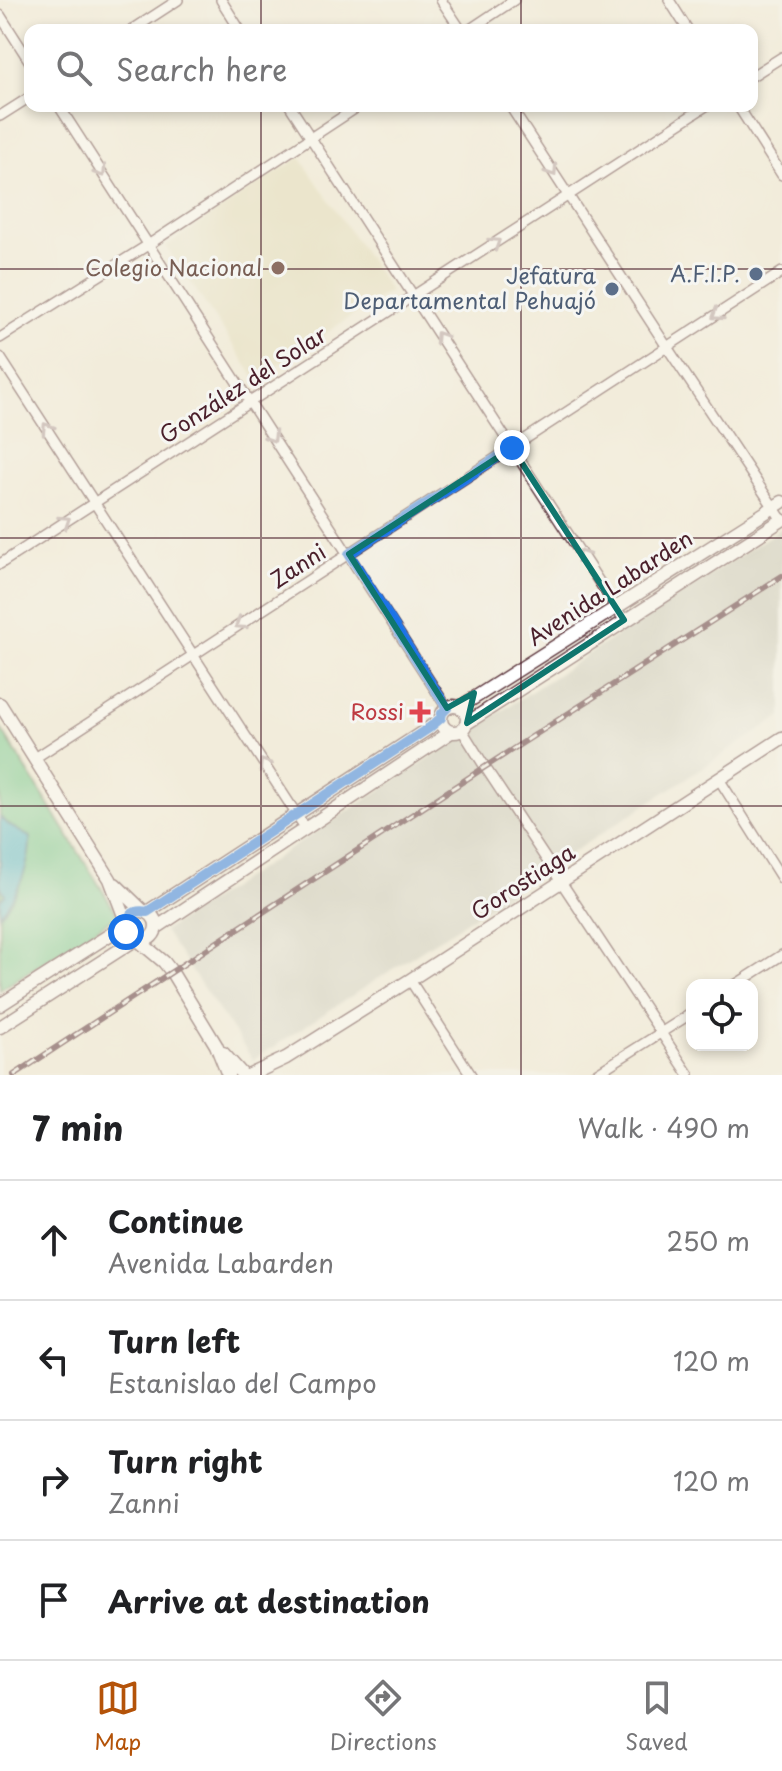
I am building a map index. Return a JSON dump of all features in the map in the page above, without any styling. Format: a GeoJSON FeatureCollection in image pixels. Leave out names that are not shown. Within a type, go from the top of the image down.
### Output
{"type":"FeatureCollection","features":[{"type":"Feature","properties":{"kind":"main road","name":"Avenida Labarden"},"geometry":{"type":"LineString","coordinates":[[145,912],[449,711],[778,504]]}},
{"type":"Feature","properties":{"kind":"main road","name":"Avenida Labarden"},"geometry":{"type":"LineString","coordinates":[[155,930],[624,620],[782,520]]}},
{"type":"Feature","properties":{"kind":"main road"},"geometry":{"type":"LineString","coordinates":[[0,704],[110,879],[127,933],[164,962]]}},
{"type":"Feature","properties":{"kind":"main road"},"geometry":{"type":"LineString","coordinates":[[449,711],[467,713],[460,728],[444,727],[449,711]]}},
{"type":"Feature","properties":{"kind":"main road","name":"Gorostiaga"},"geometry":{"type":"LineString","coordinates":[[266,1075],[286,1058],[782,738]]}},
{"type":"Feature","properties":{"kind":"main road"},"geometry":{"type":"LineString","coordinates":[[110,879],[154,920],[164,962],[216,1045],[241,1075]]}},
{"type":"Feature","properties":{"kind":"main road"},"geometry":{"type":"LineString","coordinates":[[0,1005],[126,923],[133,913],[145,912]]}},
{"type":"Feature","properties":{"kind":"main road"},"geometry":{"type":"LineString","coordinates":[[0,1027],[137,941],[148,940],[155,930]]}},
{"type":"Feature","properties":{"kind":"main road","name":"Gorostiaga"},"geometry":{"type":"LineString","coordinates":[[241,1075],[286,1058]]}},
{"type":"Feature","properties":{"kind":"street"},"geometry":{"type":"LineString","coordinates":[[141,24],[178,0]]}},
{"type":"Feature","properties":{"kind":"street"},"geometry":{"type":"LineString","coordinates":[[221,0],[236,24]]}},
{"type":"Feature","properties":{"kind":"street"},"geometry":{"type":"LineString","coordinates":[[441,0],[457,24]]}},
{"type":"Feature","properties":{"kind":"street"},"geometry":{"type":"LineString","coordinates":[[478,24],[514,0]]}},
{"type":"Feature","properties":{"kind":"street"},"geometry":{"type":"LineString","coordinates":[[669,0],[684,24]]}},
{"type":"Feature","properties":{"kind":"street"},"geometry":{"type":"LineString","coordinates":[[0,15],[24,53]]}},
{"type":"Feature","properties":{"kind":"street"},"geometry":{"type":"LineString","coordinates":[[758,72],[782,57]]}},
{"type":"Feature","properties":{"kind":"street"},"geometry":{"type":"LineString","coordinates":[[0,116],[24,101]]}},
{"type":"Feature","properties":{"kind":"street"},"geometry":{"type":"LineString","coordinates":[[63,112],[449,711]]}},
{"type":"Feature","properties":{"kind":"street"},"geometry":{"type":"LineString","coordinates":[[294,112],[624,620]]}},
{"type":"Feature","properties":{"kind":"street"},"geometry":{"type":"LineString","coordinates":[[0,338],[350,112]]}},
{"type":"Feature","properties":{"kind":"street"},"geometry":{"type":"LineString","coordinates":[[514,112],[667,347],[778,504],[782,520]]}},
{"type":"Feature","properties":{"kind":"street","name":"González del Solar"},"geometry":{"type":"LineString","coordinates":[[0,564],[697,112]]}},
{"type":"Feature","properties":{"kind":"street"},"geometry":{"type":"LineString","coordinates":[[742,112],[782,175]]}},
{"type":"Feature","properties":{"kind":"street","name":"Zanni"},"geometry":{"type":"LineString","coordinates":[[35,758],[782,272]]}},
{"type":"Feature","properties":{"kind":"street"},"geometry":{"type":"LineString","coordinates":[[0,357],[306,829]]}},
{"type":"Feature","properties":{"kind":"street"},"geometry":{"type":"LineString","coordinates":[[460,728],[689,1075]]}},
{"type":"Feature","properties":{"kind":"street"},"geometry":{"type":"LineString","coordinates":[[719,779],[782,879]]}},
{"type":"Feature","properties":{"kind":"street"},"geometry":{"type":"LineString","coordinates":[[744,979],[782,955]]}},
{"type":"Feature","properties":{"kind":"street"},"geometry":{"type":"LineString","coordinates":[[410,980],[471,1075]]}},
{"type":"Feature","properties":{"kind":"street"},"geometry":{"type":"LineString","coordinates":[[594,1075],[686,1017]]}},
{"type":"Feature","properties":{"kind":"highlighted area"},"geometry":{"type":"Polygon","coordinates":[[[512,448],[624,620],[467,723],[474,693],[447,708],[349,554],[512,448]]]}},
{"type":"Feature","properties":{"kind":"shaded area","name":"Colegio Nacional"},"geometry":{"type":"Polygon","coordinates":[[[300,157],[390,291],[256,379],[166,246],[300,157]]]}},
{"type":"Feature","properties":{"kind":"shaded area"},"geometry":{"type":"Polygon","coordinates":[[[782,528],[782,716],[253,1060],[164,931],[782,528]]]}},
{"type":"Feature","properties":{"kind":"green space"},"geometry":{"type":"Polygon","coordinates":[[[0,727],[118,915],[0,990],[0,727]]]}},
{"type":"Feature","properties":{"kind":"water"},"geometry":{"type":"Polygon","coordinates":[[[0,817],[30,837],[22,879],[0,915],[0,900],[5,895],[0,885],[0,817]]]}},
{"type":"Feature","properties":{"kind":"railway"},"geometry":{"type":"LineString","coordinates":[[14,1075],[782,576]]}},
{"type":"Feature","properties":{"kind":"place","name":"Colegio Nacional"},"geometry":{"type":"Point","coordinates":[278,268]}},
{"type":"Feature","properties":{"kind":"place","name":"A.F.I.P."},"geometry":{"type":"Point","coordinates":[756,274]}},
{"type":"Feature","properties":{"kind":"place","name":"Jefatura Departamental Pehuajó"},"geometry":{"type":"Point","coordinates":[612,289]}},
{"type":"Feature","properties":{"kind":"place","name":"Rossi"},"geometry":{"type":"Point","coordinates":[420,712]}},
{"type":"Feature","properties":{"kind":"route"},"geometry":{"type":"LineString","coordinates":[[126,932],[126,923],[131,914],[147,912],[441,718],[447,708],[349,554],[512,448]]}}]}
